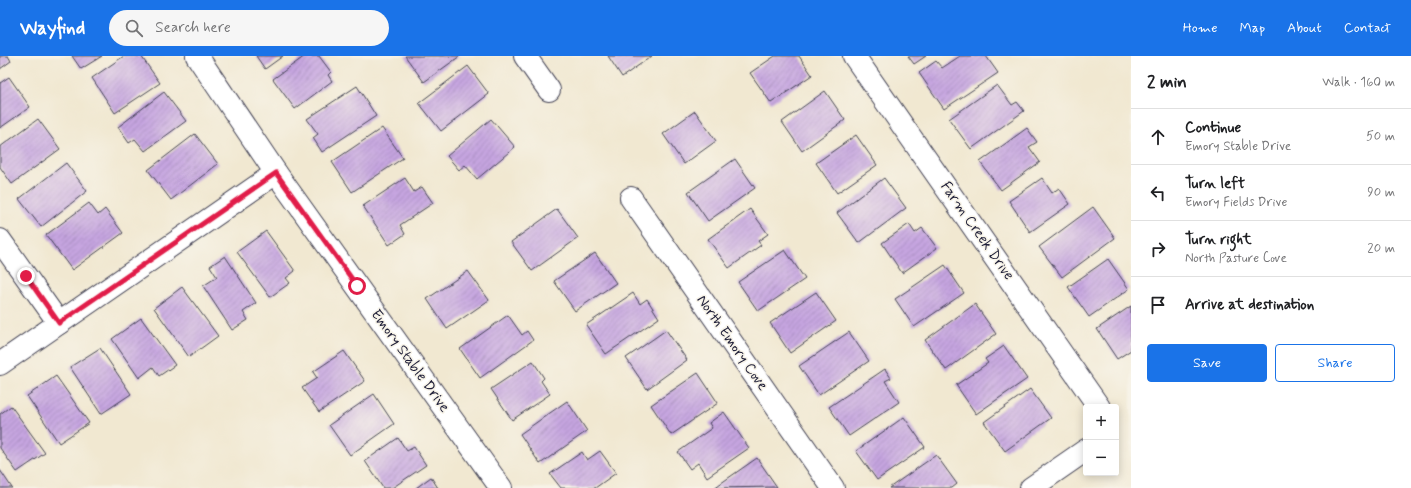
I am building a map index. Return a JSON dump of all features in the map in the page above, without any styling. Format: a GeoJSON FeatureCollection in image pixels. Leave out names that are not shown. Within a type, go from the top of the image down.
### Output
{"type":"FeatureCollection","features":[{"type":"Feature","properties":{"kind":"street","name":"Emory Stable Drive"},"geometry":{"type":"LineString","coordinates":[[197,56],[276,173],[500,488]]}},
{"type":"Feature","properties":{"kind":"street"},"geometry":{"type":"LineString","coordinates":[[525,56],[549,90]]}},
{"type":"Feature","properties":{"kind":"street","name":"Farm Creek Drive"},"geometry":{"type":"LineString","coordinates":[[854,56],[1097,404]]}},
{"type":"Feature","properties":{"kind":"street"},"geometry":{"type":"LineString","coordinates":[[0,364],[276,173]]}},
{"type":"Feature","properties":{"kind":"street","name":"North Emory Cove"},"geometry":{"type":"LineString","coordinates":[[631,198],[833,488]]}},
{"type":"Feature","properties":{"kind":"street"},"geometry":{"type":"LineString","coordinates":[[0,240],[59,323]]}},
{"type":"Feature","properties":{"kind":"street"},"geometry":{"type":"LineString","coordinates":[[1031,488],[1083,452]]}},
{"type":"Feature","properties":{"kind":"building"},"geometry":{"type":"Polygon","coordinates":[[[0,56],[8,56],[11,61],[0,69],[0,56]]]}},
{"type":"Feature","properties":{"kind":"building"},"geometry":{"type":"Polygon","coordinates":[[[72,56],[102,56],[81,69],[72,56]]]}},
{"type":"Feature","properties":{"kind":"building"},"geometry":{"type":"Polygon","coordinates":[[[124,56],[141,56],[160,83],[115,113],[92,78],[124,56]]]}},
{"type":"Feature","properties":{"kind":"building"},"geometry":{"type":"Polygon","coordinates":[[[256,56],[283,56],[265,69],[256,56]]]}},
{"type":"Feature","properties":{"kind":"building"},"geometry":{"type":"Polygon","coordinates":[[[305,56],[319,56],[331,72],[328,75],[332,81],[295,109],[273,79],[305,56]]]}},
{"type":"Feature","properties":{"kind":"building"},"geometry":{"type":"Polygon","coordinates":[[[405,56],[460,56],[424,82],[405,56]]]}},
{"type":"Feature","properties":{"kind":"building"},"geometry":{"type":"Polygon","coordinates":[[[608,56],[652,56],[622,77],[608,56]]]}},
{"type":"Feature","properties":{"kind":"building"},"geometry":{"type":"Polygon","coordinates":[[[775,56],[799,56],[812,75],[771,103],[750,73],[775,56]]]}},
{"type":"Feature","properties":{"kind":"building"},"geometry":{"type":"Polygon","coordinates":[[[908,56],[926,56],[914,64],[908,56]]]}},
{"type":"Feature","properties":{"kind":"building"},"geometry":{"type":"Polygon","coordinates":[[[960,56],[986,56],[998,73],[944,109],[919,73],[936,61],[942,68],[960,56]]]}},
{"type":"Feature","properties":{"kind":"building"},"geometry":{"type":"Polygon","coordinates":[[[468,66],[489,94],[441,131],[419,103],[468,66]]]}},
{"type":"Feature","properties":{"kind":"building"},"geometry":{"type":"Polygon","coordinates":[[[9,77],[30,107],[0,128],[0,83],[9,77]]]}},
{"type":"Feature","properties":{"kind":"building"},"geometry":{"type":"Polygon","coordinates":[[[997,85],[1012,105],[1017,102],[1024,111],[971,149],[949,119],[997,85]]]}},
{"type":"Feature","properties":{"kind":"building"},"geometry":{"type":"Polygon","coordinates":[[[357,86],[376,116],[322,152],[313,138],[318,134],[307,119],[357,86]]]}},
{"type":"Feature","properties":{"kind":"building"},"geometry":{"type":"Polygon","coordinates":[[[825,91],[845,120],[802,151],[782,122],[825,91]]]}},
{"type":"Feature","properties":{"kind":"building"},"geometry":{"type":"Polygon","coordinates":[[[164,92],[186,121],[145,151],[135,139],[129,143],[118,127],[164,92]]]}},
{"type":"Feature","properties":{"kind":"building"},"geometry":{"type":"Polygon","coordinates":[[[695,111],[716,141],[684,164],[663,134],[695,111]]]}},
{"type":"Feature","properties":{"kind":"building"},"geometry":{"type":"Polygon","coordinates":[[[38,119],[60,149],[12,184],[0,167],[0,147],[38,119]]]}},
{"type":"Feature","properties":{"kind":"building"},"geometry":{"type":"Polygon","coordinates":[[[491,119],[515,147],[477,179],[465,165],[459,170],[447,156],[491,119]]]}},
{"type":"Feature","properties":{"kind":"building"},"geometry":{"type":"Polygon","coordinates":[[[382,128],[403,158],[352,192],[332,162],[382,128]]]}},
{"type":"Feature","properties":{"kind":"building"},"geometry":{"type":"Polygon","coordinates":[[[1027,128],[1037,142],[1029,147],[1040,162],[1001,190],[980,162],[1027,128]]]}},
{"type":"Feature","properties":{"kind":"building"},"geometry":{"type":"Polygon","coordinates":[[[195,134],[218,164],[171,200],[148,170],[195,134]]]}},
{"type":"Feature","properties":{"kind":"building"},"geometry":{"type":"Polygon","coordinates":[[[856,135],[877,165],[837,193],[816,163],[856,135]]]}},
{"type":"Feature","properties":{"kind":"building"},"geometry":{"type":"Polygon","coordinates":[[[735,159],[755,188],[708,221],[688,192],[735,159]]]}},
{"type":"Feature","properties":{"kind":"building"},"geometry":{"type":"Polygon","coordinates":[[[66,163],[87,191],[41,227],[19,199],[66,163]]]}},
{"type":"Feature","properties":{"kind":"building"},"geometry":{"type":"Polygon","coordinates":[[[405,178],[414,192],[422,187],[433,203],[400,225],[405,234],[389,245],[363,206],[405,178]]]}},
{"type":"Feature","properties":{"kind":"building"},"geometry":{"type":"Polygon","coordinates":[[[884,178],[906,208],[859,243],[837,213],[884,178]]]}},
{"type":"Feature","properties":{"kind":"building"},"geometry":{"type":"Polygon","coordinates":[[[1042,178],[1052,193],[1059,188],[1070,204],[1030,232],[1009,201],[1042,178]]]}},
{"type":"Feature","properties":{"kind":"building"},"geometry":{"type":"Polygon","coordinates":[[[89,203],[98,215],[105,209],[123,233],[72,270],[46,235],[89,203]]]}},
{"type":"Feature","properties":{"kind":"building"},"geometry":{"type":"Polygon","coordinates":[[[1093,207],[1115,238],[1062,277],[1039,247],[1093,207]]]}},
{"type":"Feature","properties":{"kind":"building"},"geometry":{"type":"Polygon","coordinates":[[[557,209],[578,238],[532,271],[511,242],[557,209]]]}},
{"type":"Feature","properties":{"kind":"building"},"geometry":{"type":"Polygon","coordinates":[[[750,209],[768,234],[758,241],[761,245],[729,268],[708,239],[750,209]]]}},
{"type":"Feature","properties":{"kind":"building"},"geometry":{"type":"Polygon","coordinates":[[[909,224],[915,233],[922,228],[937,248],[902,273],[882,243],[909,224]]]}},
{"type":"Feature","properties":{"kind":"building"},"geometry":{"type":"Polygon","coordinates":[[[266,231],[295,271],[286,278],[290,283],[270,297],[237,252],[266,231]]]}},
{"type":"Feature","properties":{"kind":"building"},"geometry":{"type":"Polygon","coordinates":[[[785,250],[805,279],[758,311],[738,282],[785,250]]]}},
{"type":"Feature","properties":{"kind":"building"},"geometry":{"type":"Polygon","coordinates":[[[595,253],[616,283],[575,311],[554,281],[595,253]]]}},
{"type":"Feature","properties":{"kind":"building"},"geometry":{"type":"Polygon","coordinates":[[[225,256],[256,303],[243,312],[248,320],[232,330],[203,286],[217,277],[210,266],[225,256]]]}},
{"type":"Feature","properties":{"kind":"building"},"geometry":{"type":"Polygon","coordinates":[[[1108,259],[1129,289],[1089,317],[1068,287],[1108,259]]]}},
{"type":"Feature","properties":{"kind":"building"},"geometry":{"type":"Polygon","coordinates":[[[945,265],[964,293],[914,327],[895,299],[945,265]]]}},
{"type":"Feature","properties":{"kind":"building"},"geometry":{"type":"Polygon","coordinates":[[[468,271],[489,300],[447,329],[427,299],[468,271]]]}},
{"type":"Feature","properties":{"kind":"building"},"geometry":{"type":"Polygon","coordinates":[[[182,287],[218,336],[189,357],[154,308],[182,287]]]}},
{"type":"Feature","properties":{"kind":"building"},"geometry":{"type":"Polygon","coordinates":[[[816,292],[836,321],[790,353],[770,323],[816,292]]]}},
{"type":"Feature","properties":{"kind":"building"},"geometry":{"type":"Polygon","coordinates":[[[633,293],[640,304],[647,299],[659,318],[606,354],[586,325],[633,293]]]}},
{"type":"Feature","properties":{"kind":"building"},"geometry":{"type":"Polygon","coordinates":[[[975,304],[996,334],[946,370],[925,340],[975,304]]]}},
{"type":"Feature","properties":{"kind":"building"},"geometry":{"type":"Polygon","coordinates":[[[1131,306],[1131,350],[1117,359],[1097,329],[1131,306]]]}},
{"type":"Feature","properties":{"kind":"building"},"geometry":{"type":"Polygon","coordinates":[[[508,315],[522,335],[527,331],[533,340],[480,378],[460,349],[508,315]]]}},
{"type":"Feature","properties":{"kind":"building"},"geometry":{"type":"Polygon","coordinates":[[[141,318],[175,365],[159,376],[153,367],[139,378],[112,339],[141,318]]]}},
{"type":"Feature","properties":{"kind":"building"},"geometry":{"type":"Polygon","coordinates":[[[666,330],[687,360],[647,389],[626,358],[666,330]]]}},
{"type":"Feature","properties":{"kind":"building"},"geometry":{"type":"Polygon","coordinates":[[[849,332],[869,361],[819,395],[799,366],[849,332]]]}},
{"type":"Feature","properties":{"kind":"building"},"geometry":{"type":"Polygon","coordinates":[[[1004,346],[1027,379],[976,414],[956,385],[988,363],[985,359],[1004,346]]]}},
{"type":"Feature","properties":{"kind":"building"},"geometry":{"type":"Polygon","coordinates":[[[100,348],[131,394],[101,414],[70,367],[100,348]]]}},
{"type":"Feature","properties":{"kind":"building"},"geometry":{"type":"Polygon","coordinates":[[[344,351],[365,381],[319,412],[302,388],[317,378],[313,372],[344,351]]]}},
{"type":"Feature","properties":{"kind":"building"},"geometry":{"type":"Polygon","coordinates":[[[533,361],[544,378],[541,381],[550,394],[512,420],[491,389],[533,361]]]}},
{"type":"Feature","properties":{"kind":"building"},"geometry":{"type":"Polygon","coordinates":[[[885,369],[891,378],[885,381],[899,402],[849,436],[829,407],[885,369]]]}},
{"type":"Feature","properties":{"kind":"building"},"geometry":{"type":"Polygon","coordinates":[[[698,373],[718,403],[671,435],[651,405],[698,373]]]}},
{"type":"Feature","properties":{"kind":"building"},"geometry":{"type":"Polygon","coordinates":[[[56,376],[89,423],[59,443],[27,396],[56,376]]]}},
{"type":"Feature","properties":{"kind":"building"},"geometry":{"type":"Polygon","coordinates":[[[1030,389],[1051,418],[1005,451],[984,422],[1030,389]]]}},
{"type":"Feature","properties":{"kind":"building"},"geometry":{"type":"Polygon","coordinates":[[[374,394],[394,424],[350,455],[329,425],[374,394]]]}},
{"type":"Feature","properties":{"kind":"building"},"geometry":{"type":"Polygon","coordinates":[[[567,401],[587,431],[540,464],[520,434],[567,401]]]}},
{"type":"Feature","properties":{"kind":"building"},"geometry":{"type":"Polygon","coordinates":[[[11,406],[45,453],[17,472],[0,448],[0,414],[11,406]]]}},
{"type":"Feature","properties":{"kind":"building"},"geometry":{"type":"Polygon","coordinates":[[[724,412],[749,448],[707,477],[698,463],[690,469],[678,452],[712,428],[709,423],[724,412]]]}},
{"type":"Feature","properties":{"kind":"building"},"geometry":{"type":"Polygon","coordinates":[[[904,417],[925,447],[877,480],[856,451],[904,417]]]}},
{"type":"Feature","properties":{"kind":"building"},"geometry":{"type":"Polygon","coordinates":[[[398,438],[407,451],[414,447],[426,465],[392,488],[383,488],[365,461],[398,438]]]}},
{"type":"Feature","properties":{"kind":"building"},"geometry":{"type":"Polygon","coordinates":[[[600,451],[616,473],[595,488],[561,488],[550,474],[582,452],[587,460],[600,451]]]}},
{"type":"Feature","properties":{"kind":"building"},"geometry":{"type":"Polygon","coordinates":[[[936,455],[957,484],[952,488],[889,488],[936,455]]]}},
{"type":"Feature","properties":{"kind":"building"},"geometry":{"type":"Polygon","coordinates":[[[757,458],[777,487],[714,488],[757,458]]]}},
{"type":"Feature","properties":{"kind":"building"},"geometry":{"type":"Polygon","coordinates":[[[0,470],[12,488],[0,488],[0,470]]]}},
{"type":"Feature","properties":{"kind":"building"},"geometry":{"type":"Polygon","coordinates":[[[431,477],[438,488],[416,488],[431,477]]]}},
{"type":"Feature","properties":{"kind":"route"},"geometry":{"type":"LineString","coordinates":[[26,276],[59,323],[276,173],[357,286]]}}]}
